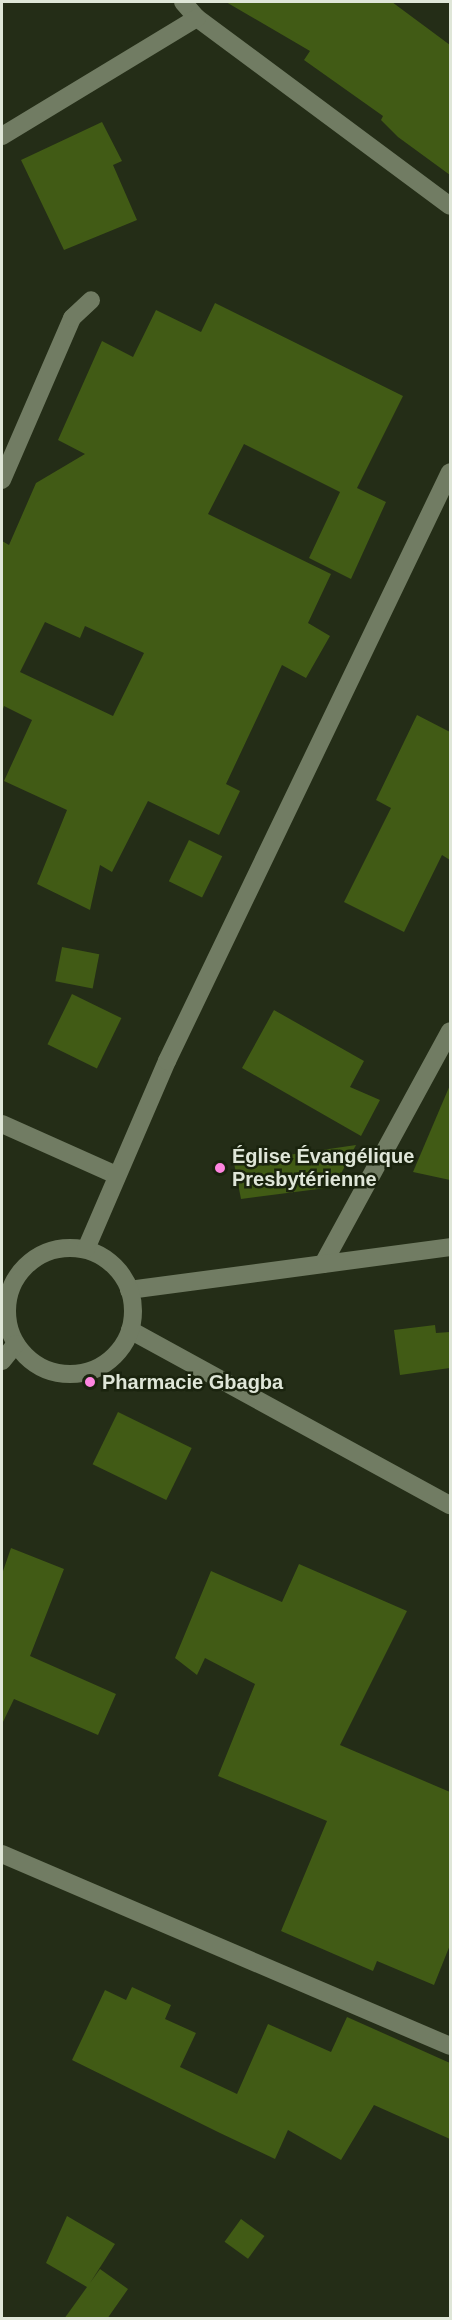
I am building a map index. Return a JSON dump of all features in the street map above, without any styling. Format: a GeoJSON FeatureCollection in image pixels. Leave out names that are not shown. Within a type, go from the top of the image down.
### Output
{"type":"FeatureCollection","features":[{"type":"Feature","properties":{"kind":"street"},"geometry":{"type":"LineString","coordinates":[[183,2],[197,18],[450,206]]}},
{"type":"Feature","properties":{"kind":"street"},"geometry":{"type":"LineString","coordinates":[[2,136],[197,18]]}},
{"type":"Feature","properties":{"kind":"street"},"geometry":{"type":"LineString","coordinates":[[2,480],[72,318],[91,300]]}},
{"type":"Feature","properties":{"kind":"street"},"geometry":{"type":"LineString","coordinates":[[86,1249],[117,1175],[450,472]]}},
{"type":"Feature","properties":{"kind":"street"},"geometry":{"type":"LineString","coordinates":[[323,1264],[450,1031]]}},
{"type":"Feature","properties":{"kind":"street"},"geometry":{"type":"LineString","coordinates":[[2,1124],[117,1175]]}},
{"type":"Feature","properties":{"kind":"street"},"geometry":{"type":"LineString","coordinates":[[129,1290],[450,1247]]}},
{"type":"Feature","properties":{"kind":"street"},"geometry":{"type":"LineString","coordinates":[[86,1249],[120,1272],[129,1290],[130,1330],[106,1362],[68,1374],[38,1364],[16,1344],[7,1303],[13,1282],[43,1253],[86,1249]]}},
{"type":"Feature","properties":{"kind":"street"},"geometry":{"type":"LineString","coordinates":[[130,1330],[450,1505]]}},
{"type":"Feature","properties":{"kind":"street"},"geometry":{"type":"LineString","coordinates":[[2,1361],[16,1344]]}},
{"type":"Feature","properties":{"kind":"street"},"geometry":{"type":"LineString","coordinates":[[2,1854],[450,2046]]}},
{"type":"Feature","properties":{"kind":"building"},"geometry":{"type":"Polygon","coordinates":[[[226,2],[392,2],[450,45],[450,175],[398,137],[381,120],[383,116],[304,60],[310,51],[226,2]]]}},
{"type":"Feature","properties":{"kind":"building"},"geometry":{"type":"Polygon","coordinates":[[[102,122],[122,161],[113,165],[137,220],[64,250],[21,160],[102,122]]]}},
{"type":"Feature","properties":{"kind":"building"},"geometry":{"type":"Polygon","coordinates":[[[215,303],[403,396],[357,488],[386,502],[351,579],[309,558],[340,492],[244,444],[208,514],[331,574],[308,623],[330,636],[306,678],[282,665],[226,784],[240,791],[219,835],[148,801],[112,872],[100,865],[90,910],[37,884],[67,810],[4,781],[32,720],[4,706],[2,712],[2,541],[9,545],[36,483],[85,454],[58,440],[102,341],[133,357],[156,310],[201,332],[215,303]],[[45,622],[20,672],[113,716],[144,653],[85,626],[80,638],[45,622]]]}},
{"type":"Feature","properties":{"kind":"building"},"geometry":{"type":"Polygon","coordinates":[[[417,715],[450,732],[450,860],[442,855],[404,932],[344,902],[391,808],[376,800],[417,715]]]}},
{"type":"Feature","properties":{"kind":"building"},"geometry":{"type":"Polygon","coordinates":[[[189,840],[222,856],[202,898],[169,881],[189,840]]]}},
{"type":"Feature","properties":{"kind":"building"},"geometry":{"type":"Polygon","coordinates":[[[62,947],[99,954],[93,989],[55,981],[62,947]]]}},
{"type":"Feature","properties":{"kind":"building"},"geometry":{"type":"Polygon","coordinates":[[[72,994],[121,1018],[97,1068],[47,1044],[72,994]]]}},
{"type":"Feature","properties":{"kind":"building"},"geometry":{"type":"Polygon","coordinates":[[[274,1010],[364,1061],[350,1087],[380,1100],[361,1136],[242,1068],[274,1010]]]}},
{"type":"Feature","properties":{"kind":"building"},"geometry":{"type":"Polygon","coordinates":[[[450,1085],[450,1180],[413,1172],[450,1085]]]}},
{"type":"Feature","properties":{"kind":"building"},"geometry":{"type":"Polygon","coordinates":[[[356,1145],[334,1187],[241,1199],[234,1163],[356,1145]]]}},
{"type":"Feature","properties":{"kind":"building"},"geometry":{"type":"Polygon","coordinates":[[[435,1325],[436,1333],[450,1332],[450,1368],[400,1375],[394,1330],[435,1325]]]}},
{"type":"Feature","properties":{"kind":"building"},"geometry":{"type":"Polygon","coordinates":[[[118,1412],[192,1448],[166,1500],[93,1464],[118,1412]]]}},
{"type":"Feature","properties":{"kind":"building"},"geometry":{"type":"Polygon","coordinates":[[[11,1548],[64,1569],[30,1656],[116,1694],[98,1735],[14,1699],[2,1724],[2,1574],[11,1548]]]}},
{"type":"Feature","properties":{"kind":"building"},"geometry":{"type":"Polygon","coordinates":[[[299,1564],[407,1611],[340,1745],[450,1792],[450,1945],[434,1985],[377,1961],[373,1971],[281,1931],[327,1821],[218,1776],[255,1684],[205,1658],[197,1675],[175,1658],[211,1571],[282,1602],[299,1564]]]}},
{"type":"Feature","properties":{"kind":"building"},"geometry":{"type":"Polygon","coordinates":[[[132,1987],[171,2005],[165,2019],[196,2033],[180,2067],[237,2094],[268,2024],[331,2052],[347,2017],[450,2063],[450,2139],[374,2105],[341,2160],[288,2130],[275,2159],[72,2060],[105,1990],[126,2000],[132,1987]]]}},
{"type":"Feature","properties":{"kind":"building"},"geometry":{"type":"Polygon","coordinates":[[[67,2216],[115,2244],[90,2283],[100,2269],[128,2289],[107,2319],[64,2319],[87,2287],[46,2263],[67,2216]]]}},
{"type":"Feature","properties":{"kind":"building"},"geometry":{"type":"Polygon","coordinates":[[[241,2219],[264,2236],[248,2259],[225,2242],[241,2219]]]}},
{"type":"Feature","properties":{"kind":"place","name":"Église Évangélique Presbytérienne"},"geometry":{"type":"Point","coordinates":[220,1168]}},
{"type":"Feature","properties":{"kind":"place","name":"Pharmacie Gbagba"},"geometry":{"type":"Point","coordinates":[90,1382]}}]}
